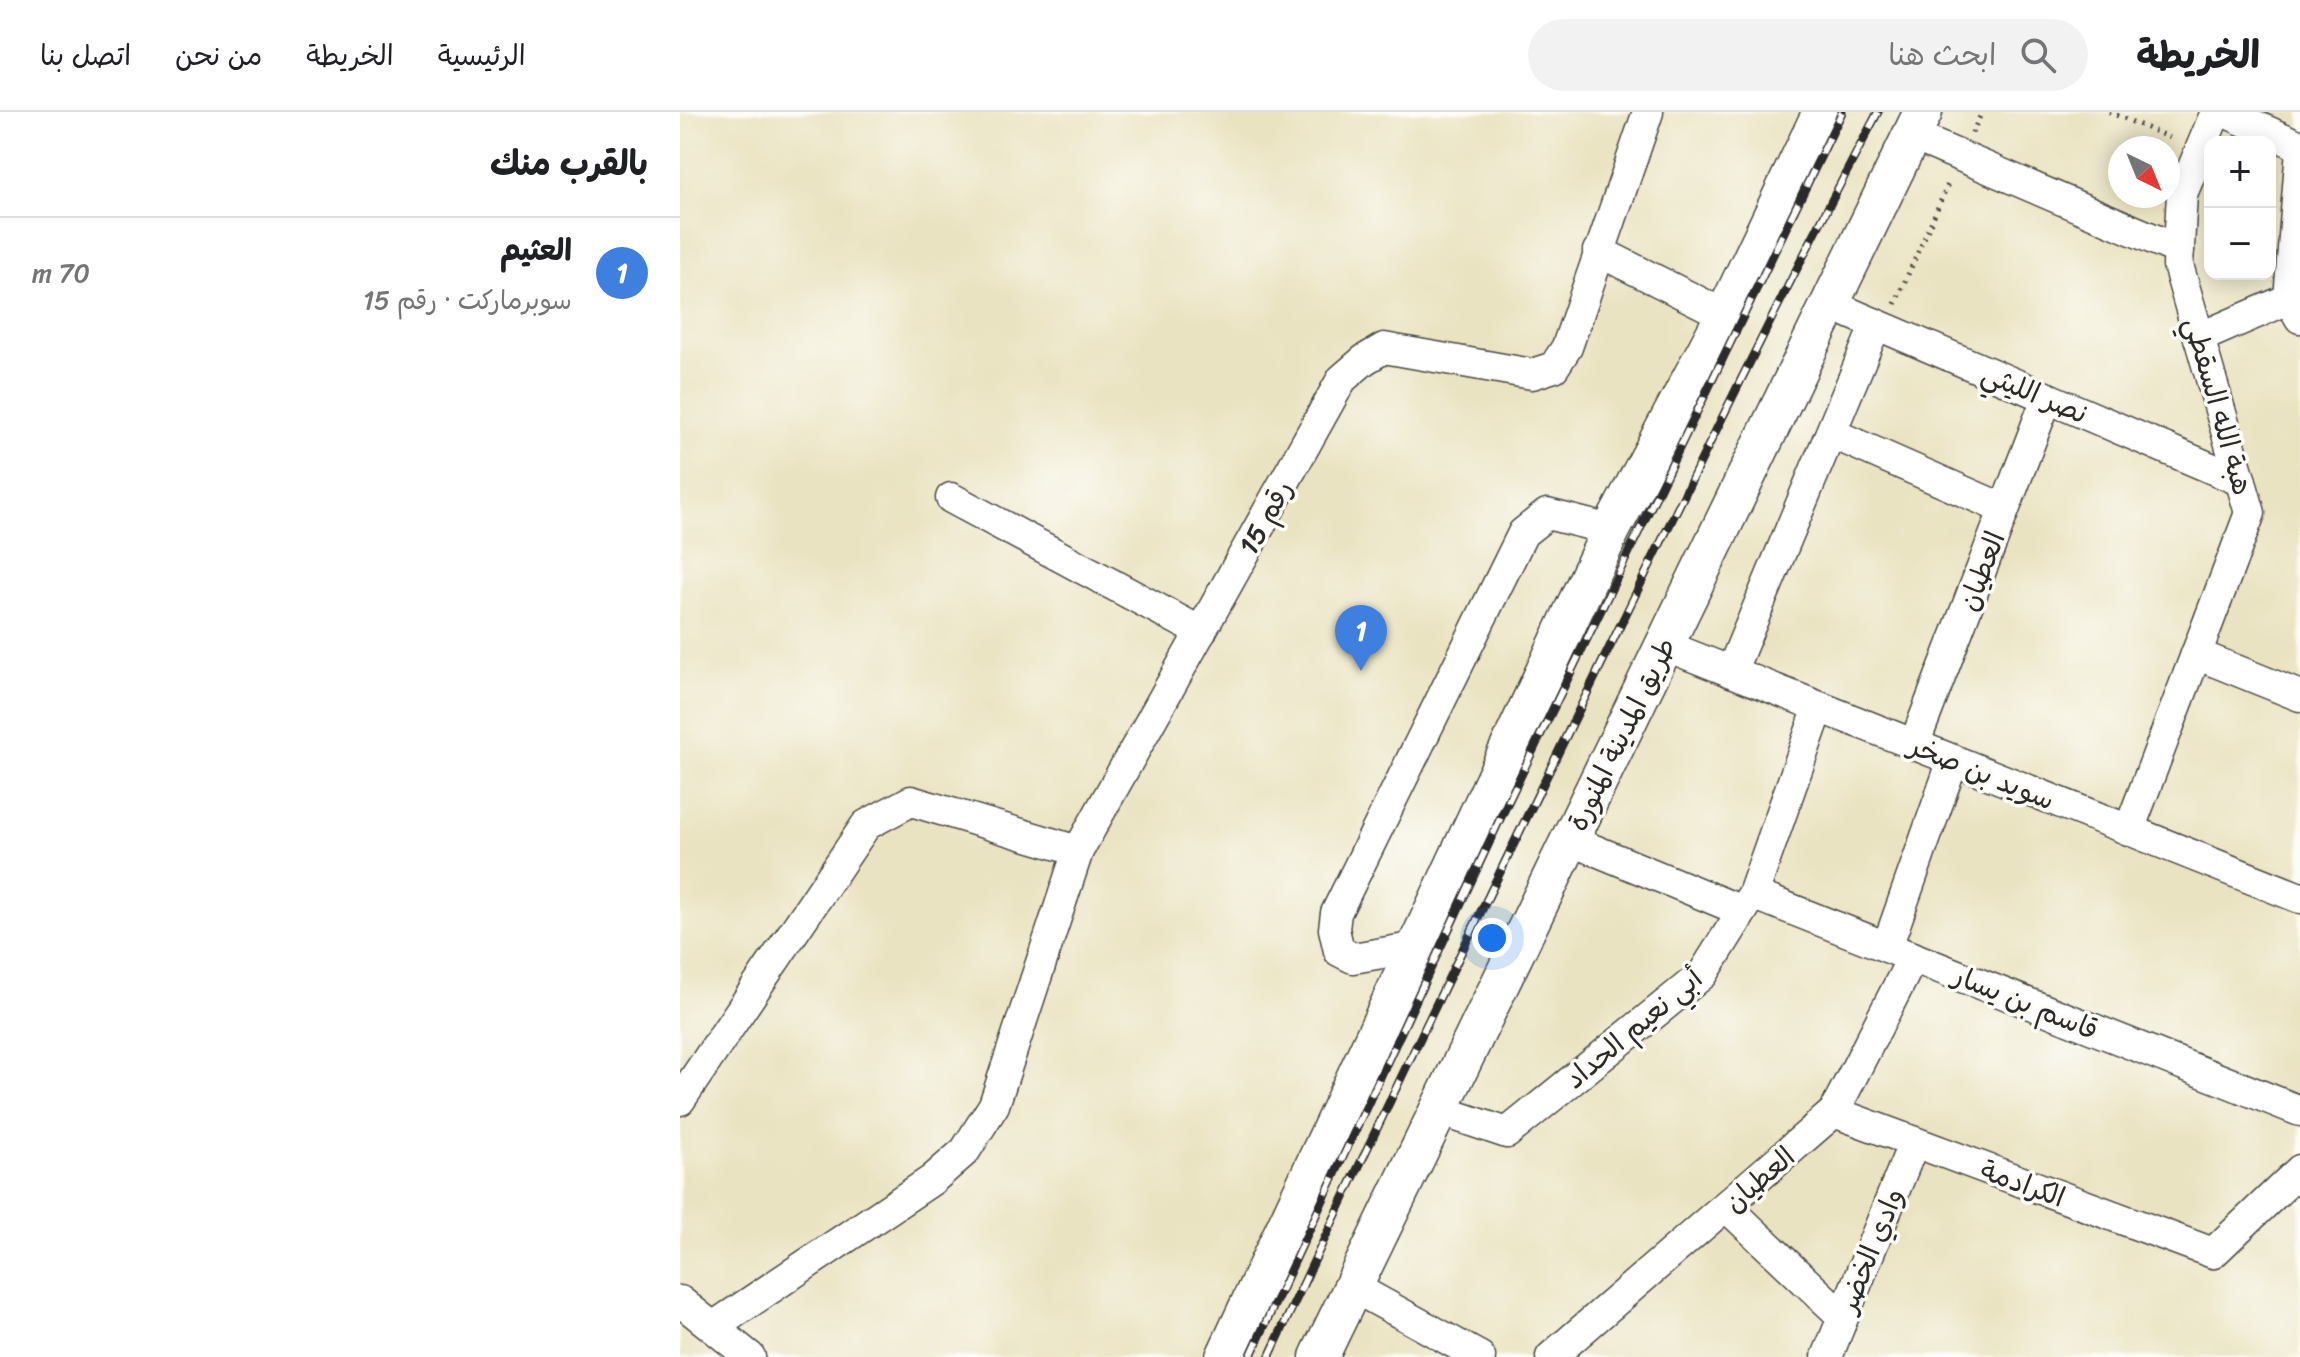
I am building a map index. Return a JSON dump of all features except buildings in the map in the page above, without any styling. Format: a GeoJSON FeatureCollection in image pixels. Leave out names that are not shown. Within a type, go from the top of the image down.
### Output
{"type":"FeatureCollection","features":[{"type":"Feature","properties":{"kind":"main road"},"geometry":{"type":"LineString","coordinates":[[1225,1357],[1611,530],[1725,315],[1822,112]]}},
{"type":"Feature","properties":{"kind":"main road","name":"طريق المدينة المنورة"},"geometry":{"type":"LineString","coordinates":[[1321,1354],[1917,124]]}},
{"type":"Feature","properties":{"kind":"street","name":"رقم 15"},"geometry":{"type":"LineString","coordinates":[[713,1327],[932,1180],[965,1151],[994,1105],[1078,851],[1342,379],[1384,348],[1532,374],[1554,367],[1567,347],[1648,112]]}},
{"type":"Feature","properties":{"kind":"street","name":"هبة الله السقطي"},"geometry":{"type":"LineString","coordinates":[[2129,830],[2250,513],[2178,265],[2182,194],[2216,112]]}},
{"type":"Feature","properties":{"kind":"street"},"geometry":{"type":"LineString","coordinates":[[2225,112],[2300,146]]}},
{"type":"Feature","properties":{"kind":"street"},"geometry":{"type":"LineString","coordinates":[[1917,124],[1961,156],[2179,250]]}},
{"type":"Feature","properties":{"kind":"street"},"geometry":{"type":"LineString","coordinates":[[2199,338],[2296,304],[2300,161]]}},
{"type":"Feature","properties":{"kind":"street"},"geometry":{"type":"LineString","coordinates":[[1598,251],[1725,315]]}},
{"type":"Feature","properties":{"kind":"street","name":"نصر الليثي"},"geometry":{"type":"LineString","coordinates":[[1829,304],[2241,481]]}},
{"type":"Feature","properties":{"kind":"street"},"geometry":{"type":"LineString","coordinates":[[1731,672],[1831,433],[1880,326]]}},
{"type":"Feature","properties":{"kind":"street","name":"العطيان"},"geometry":{"type":"LineString","coordinates":[[1914,745],[2047,398]]}},
{"type":"Feature","properties":{"kind":"street"},"geometry":{"type":"LineString","coordinates":[[1831,433],[2004,509]]}},
{"type":"Feature","properties":{"kind":"street"},"geometry":{"type":"LineString","coordinates":[[951,498],[1201,632]]}},
{"type":"Feature","properties":{"kind":"street"},"geometry":{"type":"LineString","coordinates":[[1417,947],[1353,958],[1339,951],[1334,929],[1336,913],[1523,533],[1547,514],[1611,530]]}},
{"type":"Feature","properties":{"kind":"street","name":"سويد بن صخر"},"geometry":{"type":"LineString","coordinates":[[1664,645],[2300,898]]}},
{"type":"Feature","properties":{"kind":"street"},"geometry":{"type":"LineString","coordinates":[[2196,654],[2300,696]]}},
{"type":"Feature","properties":{"kind":"street","name":"أبي نعيم الحداد"},"geometry":{"type":"LineString","coordinates":[[1439,1110],[1507,1133],[1703,974],[1747,902],[1819,707]]}},
{"type":"Feature","properties":{"kind":"street","name":"العطيان"},"geometry":{"type":"LineString","coordinates":[[1551,1357],[1834,1112],[1900,952],[1953,760]]}},
{"type":"Feature","properties":{"kind":"street"},"geometry":{"type":"LineString","coordinates":[[680,1100],[866,825],[911,801],[1078,851]]}},
{"type":"Feature","properties":{"kind":"street","name":"قاسم بن يسار"},"geometry":{"type":"LineString","coordinates":[[1570,840],[1900,952],[2300,1111]]}},
{"type":"Feature","properties":{"kind":"street","name":"الكرادمة"},"geometry":{"type":"LineString","coordinates":[[1834,1112],[2213,1253],[2300,1170]]}},
{"type":"Feature","properties":{"kind":"street","name":"وادي الخضر"},"geometry":{"type":"LineString","coordinates":[[1827,1357],[1914,1142]]}},
{"type":"Feature","properties":{"kind":"street"},"geometry":{"type":"LineString","coordinates":[[1727,1207],[1843,1317]]}},
{"type":"Feature","properties":{"kind":"street"},"geometry":{"type":"LineString","coordinates":[[1353,1287],[1480,1357]]}},
{"type":"Feature","properties":{"kind":"street"},"geometry":{"type":"LineString","coordinates":[[680,1301],[750,1357]]}},
{"type":"Feature","properties":{"kind":"path"},"geometry":{"type":"LineString","coordinates":[[1880,326],[1982,112]]}},
{"type":"Feature","properties":{"kind":"path"},"geometry":{"type":"LineString","coordinates":[[2109,112],[2198,150]]}},
{"type":"Feature","properties":{"kind":"railway"},"geometry":{"type":"LineString","coordinates":[[1250,1357],[1507,804],[1842,112]]}},
{"type":"Feature","properties":{"kind":"railway"},"geometry":{"type":"LineString","coordinates":[[1269,1357],[1631,603],[1770,321],[1878,112]]}},
{"type":"Feature","properties":{"kind":"place","name":"العثيم"},"geometry":{"type":"Point","coordinates":[1361,671]}}]}
